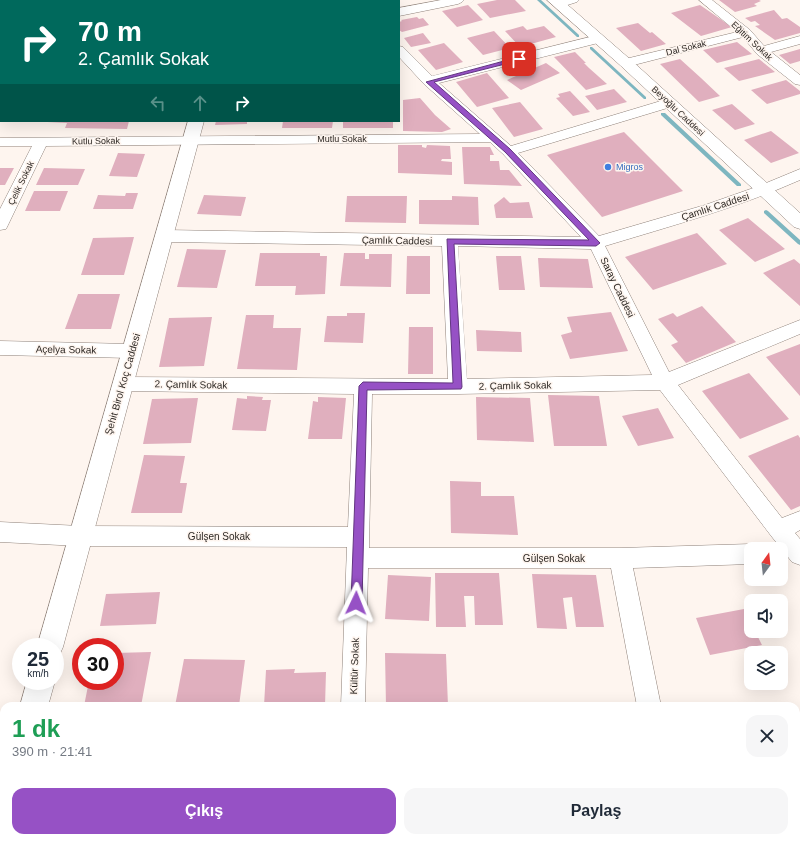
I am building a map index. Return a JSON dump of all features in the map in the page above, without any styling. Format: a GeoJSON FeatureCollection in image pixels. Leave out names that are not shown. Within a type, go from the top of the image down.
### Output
{"type":"FeatureCollection","features":[{"type":"Feature","properties":{"kind":"main road","name":"Beyoğlu Caddesi"},"geometry":{"type":"LineString","coordinates":[[562,1],[598,39],[800,223]]}},
{"type":"Feature","properties":{"kind":"main road","name":"Şehit Birol Koç Caddesi"},"geometry":{"type":"LineString","coordinates":[[52,638],[165,236],[193,130]]}},
{"type":"Feature","properties":{"kind":"main road"},"geometry":{"type":"LineString","coordinates":[[35,702],[38,690]]}},
{"type":"Feature","properties":{"kind":"street"},"geometry":{"type":"LineString","coordinates":[[400,12],[458,0]]}},
{"type":"Feature","properties":{"kind":"street","name":"Eğitim Sokak"},"geometry":{"type":"LineString","coordinates":[[705,0],[746,33],[761,51],[800,81]]}},
{"type":"Feature","properties":{"kind":"street","name":"Dal Sokak"},"geometry":{"type":"LineString","coordinates":[[626,63],[746,33]]}},
{"type":"Feature","properties":{"kind":"street"},"geometry":{"type":"LineString","coordinates":[[429,82],[598,39]]}},
{"type":"Feature","properties":{"kind":"street"},"geometry":{"type":"LineString","coordinates":[[761,51],[800,40]]}},
{"type":"Feature","properties":{"kind":"street","name":"Saray Caddesi"},"geometry":{"type":"LineString","coordinates":[[401,55],[429,82],[508,151],[596,243],[665,382],[779,530],[793,553]]}},
{"type":"Feature","properties":{"kind":"street"},"geometry":{"type":"LineString","coordinates":[[508,151],[669,103]]}},
{"type":"Feature","properties":{"kind":"street","name":"Mutlu Sokak"},"geometry":{"type":"LineString","coordinates":[[193,130],[493,138]]}},
{"type":"Feature","properties":{"kind":"street","name":"Kutlu Sokak"},"geometry":{"type":"LineString","coordinates":[[0,142],[41,142],[193,130]]}},
{"type":"Feature","properties":{"kind":"street","name":"Çelik Sokak"},"geometry":{"type":"LineString","coordinates":[[0,225],[41,142]]}},
{"type":"Feature","properties":{"kind":"street","name":"Çamlık Caddesi"},"geometry":{"type":"LineString","coordinates":[[165,236],[596,243],[710,209],[764,190],[800,174]]}},
{"type":"Feature","properties":{"kind":"street"},"geometry":{"type":"LineString","coordinates":[[450,241],[458,387]]}},
{"type":"Feature","properties":{"kind":"street","name":"2. Çamlık Sokak"},"geometry":{"type":"LineString","coordinates":[[123,384],[458,387],[665,382],[800,327]]}},
{"type":"Feature","properties":{"kind":"street","name":"Açelya Sokak"},"geometry":{"type":"LineString","coordinates":[[0,348],[132,351]]}},
{"type":"Feature","properties":{"kind":"street","name":"Kültür Sokak"},"geometry":{"type":"LineString","coordinates":[[353,702],[363,386]]}},
{"type":"Feature","properties":{"kind":"street"},"geometry":{"type":"LineString","coordinates":[[779,530],[800,520]]}},
{"type":"Feature","properties":{"kind":"street","name":"Gülşen Sokak"},"geometry":{"type":"LineString","coordinates":[[0,532],[80,536],[358,536]]}},
{"type":"Feature","properties":{"kind":"street","name":"Gülşen Sokak"},"geometry":{"type":"LineString","coordinates":[[358,558],[620,558],[744,554]]}},
{"type":"Feature","properties":{"kind":"street"},"geometry":{"type":"LineString","coordinates":[[620,558],[648,702]]}},
{"type":"Feature","properties":{"kind":"building"},"geometry":{"type":"Polygon","coordinates":[[[497,0],[515,0],[526,11],[490,18],[477,4],[497,0]]]}},
{"type":"Feature","properties":{"kind":"building"},"geometry":{"type":"Polygon","coordinates":[[[719,0],[761,1],[754,4],[757,6],[735,12],[719,0]]]}},
{"type":"Feature","properties":{"kind":"building"},"geometry":{"type":"Polygon","coordinates":[[[468,5],[483,20],[457,27],[442,11],[468,5]]]}},
{"type":"Feature","properties":{"kind":"building"},"geometry":{"type":"Polygon","coordinates":[[[700,5],[732,27],[701,36],[671,13],[700,5]]]}},
{"type":"Feature","properties":{"kind":"building"},"geometry":{"type":"Polygon","coordinates":[[[774,10],[782,19],[787,18],[800,27],[800,33],[775,40],[755,26],[760,25],[755,21],[751,22],[745,18],[774,10]]]}},
{"type":"Feature","properties":{"kind":"building"},"geometry":{"type":"Polygon","coordinates":[[[417,17],[419,19],[423,18],[429,25],[402,32],[400,31],[401,20],[417,17]]]}},
{"type":"Feature","properties":{"kind":"building"},"geometry":{"type":"Polygon","coordinates":[[[638,23],[666,44],[641,51],[616,28],[638,23]]]}},
{"type":"Feature","properties":{"kind":"building"},"geometry":{"type":"Polygon","coordinates":[[[523,26],[527,30],[544,26],[556,37],[520,47],[505,31],[523,26]]]}},
{"type":"Feature","properties":{"kind":"building"},"geometry":{"type":"Polygon","coordinates":[[[494,31],[510,48],[483,55],[467,38],[494,31]]]}},
{"type":"Feature","properties":{"kind":"building"},"geometry":{"type":"Polygon","coordinates":[[[423,33],[431,43],[411,47],[404,38],[423,33]]]}},
{"type":"Feature","properties":{"kind":"building"},"geometry":{"type":"Polygon","coordinates":[[[737,42],[752,54],[717,63],[703,50],[737,42]]]}},
{"type":"Feature","properties":{"kind":"building"},"geometry":{"type":"Polygon","coordinates":[[[444,43],[463,62],[436,70],[418,50],[444,43]]]}},
{"type":"Feature","properties":{"kind":"building"},"geometry":{"type":"Polygon","coordinates":[[[800,49],[800,61],[790,64],[779,55],[800,49]]]}},
{"type":"Feature","properties":{"kind":"building"},"geometry":{"type":"Polygon","coordinates":[[[575,52],[589,68],[607,84],[586,90],[554,57],[575,52]]]}},
{"type":"Feature","properties":{"kind":"building"},"geometry":{"type":"Polygon","coordinates":[[[680,59],[720,96],[699,102],[660,64],[680,59]]]}},
{"type":"Feature","properties":{"kind":"building"},"geometry":{"type":"Polygon","coordinates":[[[759,59],[775,72],[739,81],[724,68],[759,59]]]}},
{"type":"Feature","properties":{"kind":"building"},"geometry":{"type":"Polygon","coordinates":[[[546,63],[560,73],[521,90],[507,80],[546,63]]]}},
{"type":"Feature","properties":{"kind":"building"},"geometry":{"type":"Polygon","coordinates":[[[487,73],[509,98],[477,107],[456,82],[487,73]]]}},
{"type":"Feature","properties":{"kind":"building"},"geometry":{"type":"Polygon","coordinates":[[[786,80],[800,91],[800,94],[767,104],[751,90],[786,80]]]}},
{"type":"Feature","properties":{"kind":"building"},"geometry":{"type":"Polygon","coordinates":[[[614,89],[627,102],[597,110],[585,96],[614,89]]]}},
{"type":"Feature","properties":{"kind":"building"},"geometry":{"type":"Polygon","coordinates":[[[570,91],[590,112],[573,116],[556,98],[560,97],[558,94],[570,91]]]}},
{"type":"Feature","properties":{"kind":"building"},"geometry":{"type":"Polygon","coordinates":[[[420,98],[435,115],[451,129],[442,132],[403,131],[403,100],[420,98]]]}},
{"type":"Feature","properties":{"kind":"building"},"geometry":{"type":"Polygon","coordinates":[[[520,102],[543,129],[514,137],[492,108],[520,102]]]}},
{"type":"Feature","properties":{"kind":"building"},"geometry":{"type":"Polygon","coordinates":[[[732,104],[755,124],[735,130],[712,110],[732,104]]]}},
{"type":"Feature","properties":{"kind":"building"},"geometry":{"type":"Polygon","coordinates":[[[47,122],[129,122],[127,129],[65,128],[67,123],[47,122]]]}},
{"type":"Feature","properties":{"kind":"building"},"geometry":{"type":"Polygon","coordinates":[[[216,122],[247,122],[247,124],[215,125],[216,122]]]}},
{"type":"Feature","properties":{"kind":"building"},"geometry":{"type":"Polygon","coordinates":[[[283,122],[333,122],[332,128],[282,128],[283,122]]]}},
{"type":"Feature","properties":{"kind":"building"},"geometry":{"type":"Polygon","coordinates":[[[343,122],[393,122],[393,128],[343,128],[343,122]]]}},
{"type":"Feature","properties":{"kind":"building"},"geometry":{"type":"Polygon","coordinates":[[[771,131],[799,153],[771,163],[744,140],[771,131]]]}},
{"type":"Feature","properties":{"kind":"building","name":"Migros"},"geometry":{"type":"Polygon","coordinates":[[[624,132],[683,191],[602,217],[547,155],[624,132]]]}},
{"type":"Feature","properties":{"kind":"building"},"geometry":{"type":"Polygon","coordinates":[[[398,145],[422,145],[422,147],[426,148],[427,145],[450,146],[451,159],[442,159],[441,161],[452,162],[452,175],[398,173],[398,145]]]}},
{"type":"Feature","properties":{"kind":"building"},"geometry":{"type":"Polygon","coordinates":[[[462,147],[490,147],[494,155],[490,155],[490,161],[499,161],[500,170],[509,170],[522,186],[464,184],[462,147]]]}},
{"type":"Feature","properties":{"kind":"building"},"geometry":{"type":"Polygon","coordinates":[[[118,153],[145,154],[137,177],[109,176],[118,153]]]}},
{"type":"Feature","properties":{"kind":"building"},"geometry":{"type":"Polygon","coordinates":[[[0,168],[14,168],[5,185],[0,185],[0,168]]]}},
{"type":"Feature","properties":{"kind":"building"},"geometry":{"type":"Polygon","coordinates":[[[44,168],[85,169],[78,185],[36,185],[44,168]]]}},
{"type":"Feature","properties":{"kind":"building"},"geometry":{"type":"Polygon","coordinates":[[[34,191],[68,191],[60,211],[25,211],[34,191]]]}},
{"type":"Feature","properties":{"kind":"building"},"geometry":{"type":"Polygon","coordinates":[[[126,193],[138,193],[133,209],[93,209],[98,195],[125,196],[126,193]]]}},
{"type":"Feature","properties":{"kind":"building"},"geometry":{"type":"Polygon","coordinates":[[[204,195],[246,197],[241,216],[197,214],[204,195]]]}},
{"type":"Feature","properties":{"kind":"building"},"geometry":{"type":"Polygon","coordinates":[[[347,196],[407,196],[406,223],[345,222],[347,196]]]}},
{"type":"Feature","properties":{"kind":"building"},"geometry":{"type":"Polygon","coordinates":[[[452,196],[478,197],[479,225],[419,224],[419,200],[452,200],[452,196]]]}},
{"type":"Feature","properties":{"kind":"building"},"geometry":{"type":"Polygon","coordinates":[[[504,197],[510,203],[529,202],[533,218],[496,218],[494,205],[504,197]]]}},
{"type":"Feature","properties":{"kind":"building"},"geometry":{"type":"Polygon","coordinates":[[[748,218],[785,249],[755,262],[719,230],[748,218]]]}},
{"type":"Feature","properties":{"kind":"building"},"geometry":{"type":"Polygon","coordinates":[[[697,233],[727,264],[653,290],[625,257],[697,233]]]}},
{"type":"Feature","properties":{"kind":"building"},"geometry":{"type":"Polygon","coordinates":[[[134,237],[124,275],[81,275],[93,238],[134,237]]]}},
{"type":"Feature","properties":{"kind":"building"},"geometry":{"type":"Polygon","coordinates":[[[187,249],[226,250],[217,288],[177,287],[187,249]]]}},
{"type":"Feature","properties":{"kind":"building"},"geometry":{"type":"Polygon","coordinates":[[[260,253],[320,253],[320,256],[327,256],[325,294],[295,295],[296,286],[255,286],[260,253]]]}},
{"type":"Feature","properties":{"kind":"building"},"geometry":{"type":"Polygon","coordinates":[[[344,253],[365,253],[365,259],[369,259],[369,254],[392,254],[391,287],[340,286],[344,253]]]}},
{"type":"Feature","properties":{"kind":"building"},"geometry":{"type":"Polygon","coordinates":[[[407,256],[430,256],[430,294],[406,294],[407,256]]]}},
{"type":"Feature","properties":{"kind":"building"},"geometry":{"type":"Polygon","coordinates":[[[496,256],[521,256],[525,290],[499,290],[496,256]]]}},
{"type":"Feature","properties":{"kind":"building"},"geometry":{"type":"Polygon","coordinates":[[[538,258],[588,259],[593,288],[540,287],[538,258]]]}},
{"type":"Feature","properties":{"kind":"building"},"geometry":{"type":"Polygon","coordinates":[[[794,259],[800,264],[800,306],[763,273],[794,259]]]}},
{"type":"Feature","properties":{"kind":"building"},"geometry":{"type":"Polygon","coordinates":[[[78,294],[120,294],[111,329],[65,329],[78,294]]]}},
{"type":"Feature","properties":{"kind":"building"},"geometry":{"type":"Polygon","coordinates":[[[702,306],[736,342],[686,363],[671,345],[678,342],[658,319],[673,313],[677,317],[702,306]]]}},
{"type":"Feature","properties":{"kind":"building"},"geometry":{"type":"Polygon","coordinates":[[[611,312],[628,351],[570,359],[561,335],[572,332],[567,317],[611,312]]]}},
{"type":"Feature","properties":{"kind":"building"},"geometry":{"type":"Polygon","coordinates":[[[347,313],[365,313],[363,343],[324,342],[327,316],[347,316],[347,313]]]}},
{"type":"Feature","properties":{"kind":"building"},"geometry":{"type":"Polygon","coordinates":[[[246,315],[274,315],[273,328],[301,328],[297,370],[237,369],[246,315]]]}},
{"type":"Feature","properties":{"kind":"building"},"geometry":{"type":"Polygon","coordinates":[[[212,317],[204,366],[159,367],[169,318],[212,317]]]}},
{"type":"Feature","properties":{"kind":"building"},"geometry":{"type":"Polygon","coordinates":[[[409,327],[433,327],[433,374],[408,374],[409,327]]]}},
{"type":"Feature","properties":{"kind":"building"},"geometry":{"type":"Polygon","coordinates":[[[476,330],[521,332],[522,352],[477,351],[476,330]]]}},
{"type":"Feature","properties":{"kind":"building"},"geometry":{"type":"Polygon","coordinates":[[[800,344],[800,396],[766,357],[800,344]]]}},
{"type":"Feature","properties":{"kind":"building"},"geometry":{"type":"Polygon","coordinates":[[[749,373],[789,419],[740,439],[702,391],[749,373]]]}},
{"type":"Feature","properties":{"kind":"building"},"geometry":{"type":"Polygon","coordinates":[[[548,395],[599,396],[607,446],[554,446],[548,395]]]}},
{"type":"Feature","properties":{"kind":"building"},"geometry":{"type":"Polygon","coordinates":[[[247,396],[263,397],[262,400],[271,400],[266,431],[232,430],[237,398],[247,399],[247,396]]]}},
{"type":"Feature","properties":{"kind":"building"},"geometry":{"type":"Polygon","coordinates":[[[318,397],[346,398],[342,439],[308,439],[313,401],[318,402],[318,397]]]}},
{"type":"Feature","properties":{"kind":"building"},"geometry":{"type":"Polygon","coordinates":[[[476,397],[530,398],[534,442],[477,440],[476,397]]]}},
{"type":"Feature","properties":{"kind":"building"},"geometry":{"type":"Polygon","coordinates":[[[198,398],[191,443],[143,444],[152,399],[198,398]]]}},
{"type":"Feature","properties":{"kind":"building"},"geometry":{"type":"Polygon","coordinates":[[[658,408],[674,438],[638,446],[622,416],[658,408]]]}},
{"type":"Feature","properties":{"kind":"building"},"geometry":{"type":"Polygon","coordinates":[[[798,435],[800,438],[800,506],[791,510],[748,456],[798,435]]]}},
{"type":"Feature","properties":{"kind":"building"},"geometry":{"type":"Polygon","coordinates":[[[144,455],[185,456],[180,483],[187,483],[182,513],[131,513],[144,455]]]}},
{"type":"Feature","properties":{"kind":"building"},"geometry":{"type":"Polygon","coordinates":[[[450,481],[481,482],[481,496],[514,496],[518,535],[451,533],[450,481]]]}},
{"type":"Feature","properties":{"kind":"building"},"geometry":{"type":"Polygon","coordinates":[[[435,573],[499,573],[503,625],[475,625],[474,596],[464,596],[466,627],[436,627],[435,573]]]}},
{"type":"Feature","properties":{"kind":"building"},"geometry":{"type":"Polygon","coordinates":[[[532,574],[596,575],[604,627],[576,627],[572,597],[563,598],[567,629],[537,628],[532,574]]]}},
{"type":"Feature","properties":{"kind":"building"},"geometry":{"type":"Polygon","coordinates":[[[388,575],[431,577],[429,621],[385,619],[388,575]]]}},
{"type":"Feature","properties":{"kind":"building"},"geometry":{"type":"Polygon","coordinates":[[[160,592],[156,624],[100,626],[106,594],[160,592]]]}},
{"type":"Feature","properties":{"kind":"building"},"geometry":{"type":"Polygon","coordinates":[[[744,609],[744,638],[758,638],[762,645],[744,646],[744,648],[710,655],[696,618],[744,609]]]}},
{"type":"Feature","properties":{"kind":"building"},"geometry":{"type":"Polygon","coordinates":[[[151,652],[142,702],[85,702],[87,690],[124,690],[124,653],[151,652]]]}},
{"type":"Feature","properties":{"kind":"building"},"geometry":{"type":"Polygon","coordinates":[[[385,653],[446,654],[448,702],[386,702],[385,653]]]}},
{"type":"Feature","properties":{"kind":"building"},"geometry":{"type":"Polygon","coordinates":[[[184,659],[245,660],[240,702],[176,702],[184,659]]]}},
{"type":"Feature","properties":{"kind":"building"},"geometry":{"type":"Polygon","coordinates":[[[295,669],[294,673],[326,672],[325,702],[264,702],[266,670],[295,669]]]}},
{"type":"Feature","properties":{"kind":"waterway"},"geometry":{"type":"LineString","coordinates":[[539,0],[578,36]]}},
{"type":"Feature","properties":{"kind":"waterway"},"geometry":{"type":"LineString","coordinates":[[591,48],[645,98]]}},
{"type":"Feature","properties":{"kind":"waterway"},"geometry":{"type":"LineString","coordinates":[[663,114],[739,185]]}},
{"type":"Feature","properties":{"kind":"waterway"},"geometry":{"type":"LineString","coordinates":[[766,212],[800,243]]}},
{"type":"Feature","properties":{"kind":"place","name":"Migros"},"geometry":{"type":"Point","coordinates":[608,167]}},
{"type":"Feature","properties":{"kind":"route"},"geometry":{"type":"LineString","coordinates":[[356,603],[363,386],[458,387],[450,241],[596,243],[508,151],[429,82],[519,59]]}}]}
